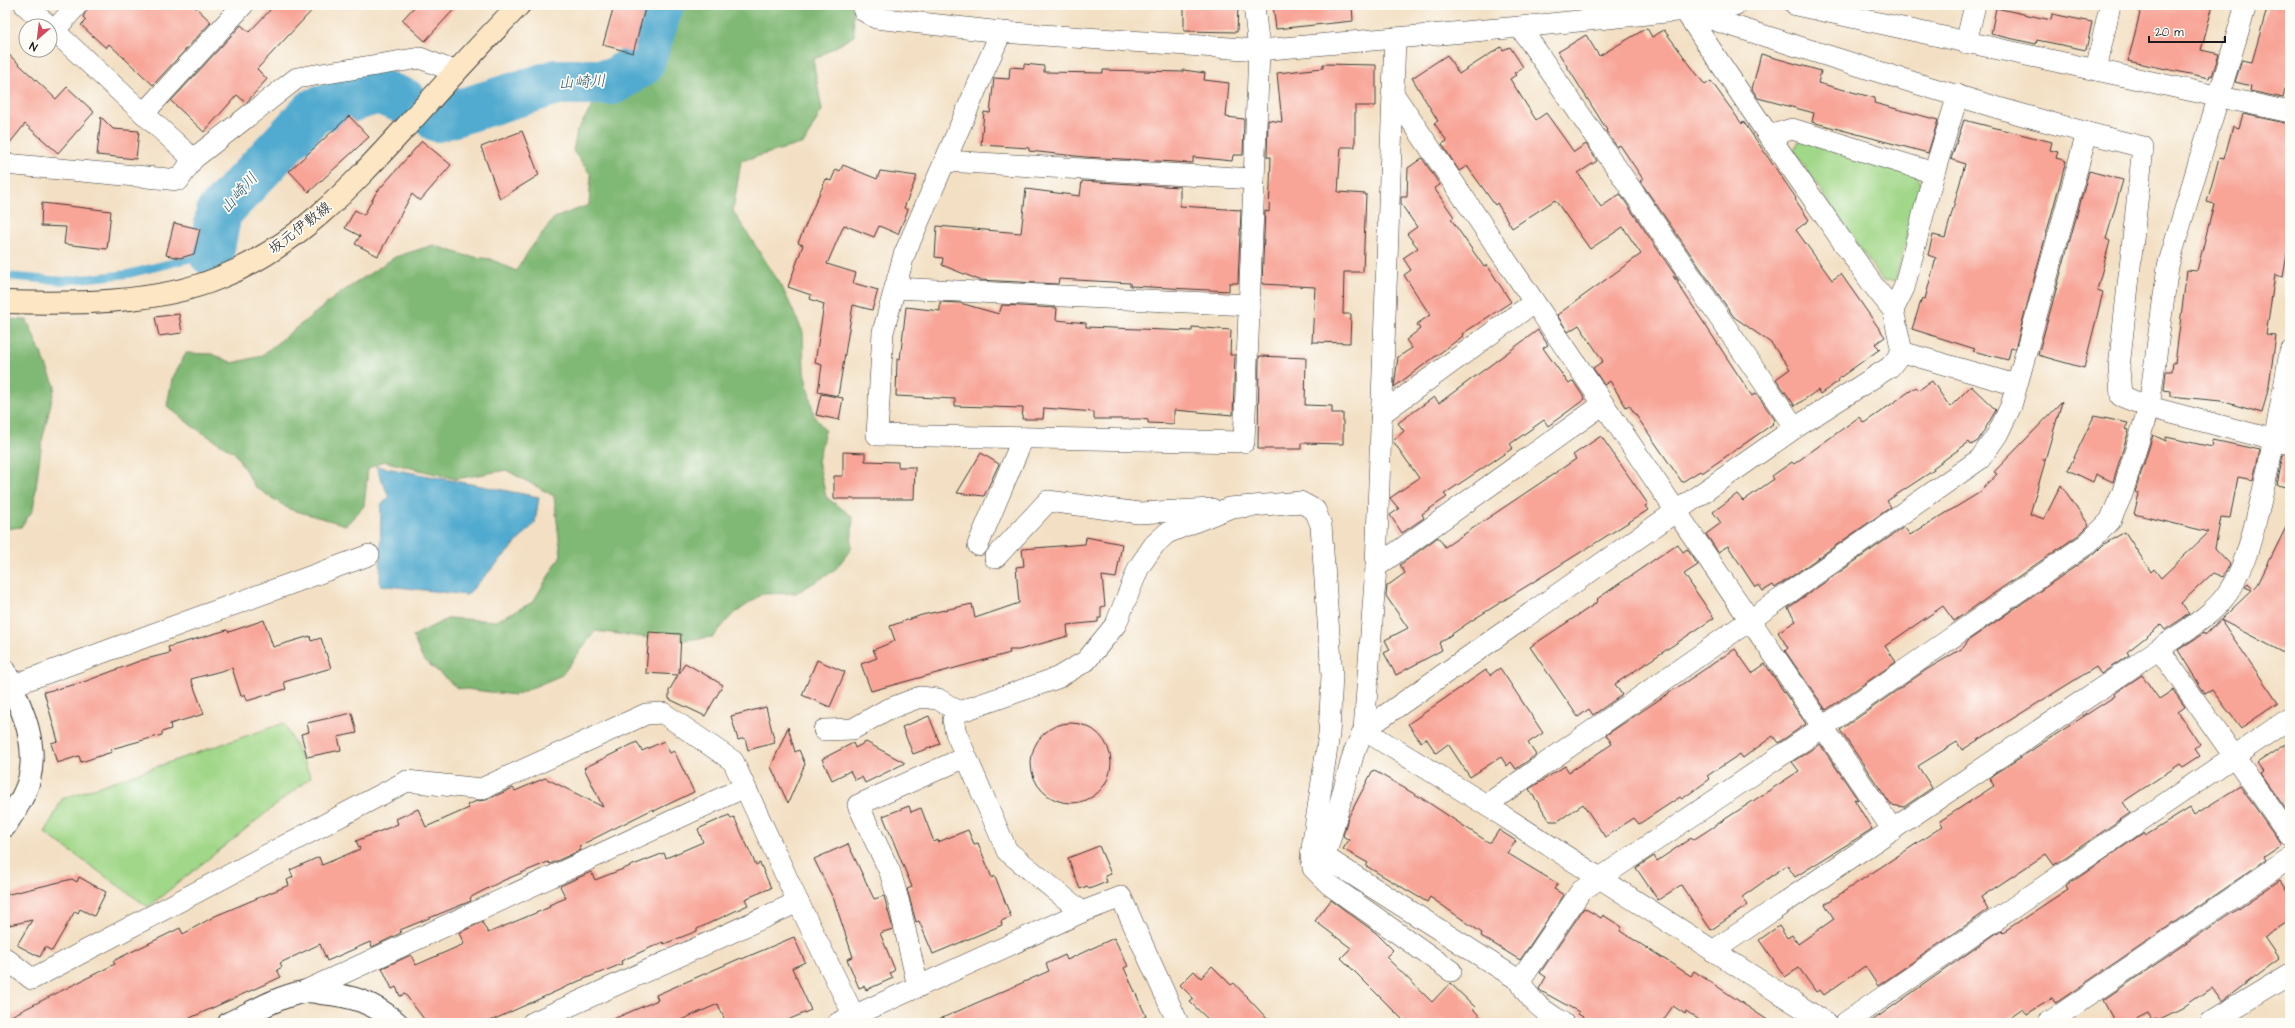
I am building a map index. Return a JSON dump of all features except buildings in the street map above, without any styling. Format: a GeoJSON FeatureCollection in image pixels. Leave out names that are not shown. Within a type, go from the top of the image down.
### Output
{"type":"FeatureCollection","features":[{"type":"Feature","properties":{"kind":"main road","name":"坂元伊敷線"},"geometry":{"type":"LineString","coordinates":[[5,302],[94,302],[159,294],[219,279],[249,264],[304,229],[350,188],[519,5]]}},
{"type":"Feature","properties":{"kind":"street"},"geometry":{"type":"LineString","coordinates":[[26,5],[40,18]]}},
{"type":"Feature","properties":{"kind":"street"},"geometry":{"type":"LineString","coordinates":[[58,22],[77,5]]}},
{"type":"Feature","properties":{"kind":"street"},"geometry":{"type":"LineString","coordinates":[[144,113],[242,5]]}},
{"type":"Feature","properties":{"kind":"street"},"geometry":{"type":"LineString","coordinates":[[863,5],[864,11],[876,18],[1001,32],[1259,50],[1520,27],[1735,5]]}},
{"type":"Feature","properties":{"kind":"street"},"geometry":{"type":"LineString","coordinates":[[1001,32],[904,255],[883,332],[877,435],[1244,442],[1259,50],[1254,5]]}},
{"type":"Feature","properties":{"kind":"street"},"geometry":{"type":"LineString","coordinates":[[1796,5],[2218,98],[2290,112]]}},
{"type":"Feature","properties":{"kind":"street"},"geometry":{"type":"LineString","coordinates":[[1966,43],[1975,5]]}},
{"type":"Feature","properties":{"kind":"street"},"geometry":{"type":"LineString","coordinates":[[2096,70],[2110,5]]}},
{"type":"Feature","properties":{"kind":"street"},"geometry":{"type":"LineString","coordinates":[[1520,981],[1580,891],[1823,727],[2088,543],[2110,521],[2122,494],[2149,407],[2168,266],[2246,5]]}},
{"type":"Feature","properties":{"kind":"street"},"geometry":{"type":"LineString","coordinates":[[1685,11],[1958,95],[2088,133],[2143,147],[2119,368],[2120,396],[2149,407],[2283,442]]}},
{"type":"Feature","properties":{"kind":"street"},"geometry":{"type":"LineString","coordinates":[[1685,11],[1769,136],[1873,286],[1893,310],[1902,352]]}},
{"type":"Feature","properties":{"kind":"street"},"geometry":{"type":"LineString","coordinates":[[1520,27],[1795,428]]}},
{"type":"Feature","properties":{"kind":"street"},"geometry":{"type":"LineString","coordinates":[[58,34],[193,159]]}},
{"type":"Feature","properties":{"kind":"street"},"geometry":{"type":"LineString","coordinates":[[1395,38],[1376,567],[1364,730],[1354,752],[1313,868],[1330,885],[1451,971]]}},
{"type":"Feature","properties":{"kind":"street"},"geometry":{"type":"LineString","coordinates":[[5,164],[179,180],[193,159],[297,78],[420,58],[456,72]]}},
{"type":"Feature","properties":{"kind":"street"},"geometry":{"type":"LineString","coordinates":[[1392,92],[1602,405],[1751,620],[1893,830]]}},
{"type":"Feature","properties":{"kind":"street"},"geometry":{"type":"LineString","coordinates":[[1893,310],[1904,288],[1934,173],[1958,95]]}},
{"type":"Feature","properties":{"kind":"street"},"geometry":{"type":"LineString","coordinates":[[1769,136],[1792,129],[1934,173]]}},
{"type":"Feature","properties":{"kind":"street"},"geometry":{"type":"LineString","coordinates":[[1486,805],[1980,459],[1997,435],[2011,406],[2088,133]]}},
{"type":"Feature","properties":{"kind":"street"},"geometry":{"type":"LineString","coordinates":[[945,161],[1254,179]]}},
{"type":"Feature","properties":{"kind":"street"},"geometry":{"type":"LineString","coordinates":[[895,288],[1249,305]]}},
{"type":"Feature","properties":{"kind":"street"},"geometry":{"type":"LineString","coordinates":[[1381,414],[1533,303]]}},
{"type":"Feature","properties":{"kind":"street"},"geometry":{"type":"LineString","coordinates":[[1364,730],[1676,513],[1795,428],[1890,367],[1902,352]]}},
{"type":"Feature","properties":{"kind":"street"},"geometry":{"type":"LineString","coordinates":[[1902,352],[2016,385]]}},
{"type":"Feature","properties":{"kind":"street"},"geometry":{"type":"LineString","coordinates":[[1713,950],[1893,830],[2159,649],[2205,615],[2221,600],[2243,565],[2283,442],[2290,352]]}},
{"type":"Feature","properties":{"kind":"street"},"geometry":{"type":"LineString","coordinates":[[1376,567],[1602,405]]}},
{"type":"Feature","properties":{"kind":"street"},"geometry":{"type":"LineString","coordinates":[[978,545],[1023,438]]}},
{"type":"Feature","properties":{"kind":"street"},"geometry":{"type":"LineString","coordinates":[[995,558],[1048,501],[1139,513],[1300,502],[1315,510],[1321,525],[1332,675],[1329,734],[1318,856]]}},
{"type":"Feature","properties":{"kind":"street"},"geometry":{"type":"LineString","coordinates":[[1082,912],[1007,851],[956,733],[953,720],[960,712],[1057,678],[1086,661],[1116,624],[1139,567],[1154,545],[1167,533],[1229,508]]}},
{"type":"Feature","properties":{"kind":"street"},"geometry":{"type":"LineString","coordinates":[[5,826],[22,798],[29,780],[32,762],[26,718],[7,681],[369,555]]}},
{"type":"Feature","properties":{"kind":"street"},"geometry":{"type":"LineString","coordinates":[[2159,649],[2290,836]]}},
{"type":"Feature","properties":{"kind":"street"},"geometry":{"type":"LineString","coordinates":[[824,730],[853,729],[886,710],[920,697],[938,698],[960,712]]}},
{"type":"Feature","properties":{"kind":"street"},"geometry":{"type":"LineString","coordinates":[[5,958],[32,979],[407,781],[481,789],[646,714],[663,713],[733,761],[798,902],[846,1020],[1082,912],[1121,897],[1178,1023]]}},
{"type":"Feature","properties":{"kind":"street"},"geometry":{"type":"LineString","coordinates":[[1845,1023],[2290,718]]}},
{"type":"Feature","properties":{"kind":"street"},"geometry":{"type":"LineString","coordinates":[[1364,730],[1486,805],[1599,879],[1826,1023]]}},
{"type":"Feature","properties":{"kind":"street"},"geometry":{"type":"LineString","coordinates":[[918,987],[899,903],[890,872],[858,805],[966,757]]}},
{"type":"Feature","properties":{"kind":"street"},"geometry":{"type":"LineString","coordinates":[[229,1023],[285,997],[305,991],[745,787]]}},
{"type":"Feature","properties":{"kind":"street"},"geometry":{"type":"LineString","coordinates":[[1318,856],[1520,981],[1527,996],[1540,1008],[1563,1023]]}},
{"type":"Feature","properties":{"kind":"street"},"geometry":{"type":"LineString","coordinates":[[2048,1023],[2290,858]]}},
{"type":"Feature","properties":{"kind":"street"},"geometry":{"type":"LineString","coordinates":[[532,1023],[798,902]]}},
{"type":"Feature","properties":{"kind":"street"},"geometry":{"type":"LineString","coordinates":[[2211,1022],[2290,974]]}},
{"type":"Feature","properties":{"kind":"street"},"geometry":{"type":"LineString","coordinates":[[305,991],[347,996],[364,1001],[381,1009],[397,1023]]}},
{"type":"Feature","properties":{"kind":"green space"},"geometry":{"type":"Polygon","coordinates":[[[683,5],[853,5],[854,36],[813,60],[822,110],[804,143],[741,161],[733,211],[781,285],[803,332],[804,372],[814,415],[825,431],[818,461],[826,497],[853,517],[851,549],[834,571],[796,593],[762,594],[731,616],[713,637],[674,641],[595,631],[562,675],[515,695],[457,688],[422,658],[413,636],[449,618],[496,621],[533,602],[561,555],[554,496],[506,470],[456,479],[383,461],[368,469],[364,506],[346,525],[289,509],[255,487],[235,453],[192,426],[167,406],[172,379],[186,353],[212,354],[233,363],[261,356],[339,294],[395,257],[433,245],[467,256],[491,259],[516,271],[530,249],[554,218],[589,205],[591,175],[573,151],[577,131],[594,103],[648,75],[673,38],[683,5]]]}},
{"type":"Feature","properties":{"kind":"green space"},"geometry":{"type":"Polygon","coordinates":[[[1800,139],[1916,174],[1922,185],[1895,281],[1882,280],[1794,151],[1800,139]]]}},
{"type":"Feature","properties":{"kind":"green space"},"geometry":{"type":"Polygon","coordinates":[[[5,319],[27,320],[55,386],[42,441],[33,510],[21,527],[5,529],[5,319]]]}},
{"type":"Feature","properties":{"kind":"green space"},"geometry":{"type":"Polygon","coordinates":[[[284,723],[311,777],[148,907],[45,833],[62,799],[284,723]]]}},
{"type":"Feature","properties":{"kind":"water"},"geometry":{"type":"Polygon","coordinates":[[[376,466],[539,497],[535,523],[467,595],[380,585],[381,505],[389,497],[376,466]]]}},
{"type":"Feature","properties":{"kind":"waterway","name":"山崎川"},"geometry":{"type":"LineString","coordinates":[[437,119],[557,82],[612,82],[641,64],[661,5]]}},
{"type":"Feature","properties":{"kind":"waterway","name":"山崎川"},"geometry":{"type":"LineString","coordinates":[[211,253],[219,212],[314,111],[378,91],[404,101]]}},
{"type":"Feature","properties":{"kind":"waterway","name":"山崎川"},"geometry":{"type":"LineString","coordinates":[[5,276],[63,281],[128,274],[211,253]]}}]}
